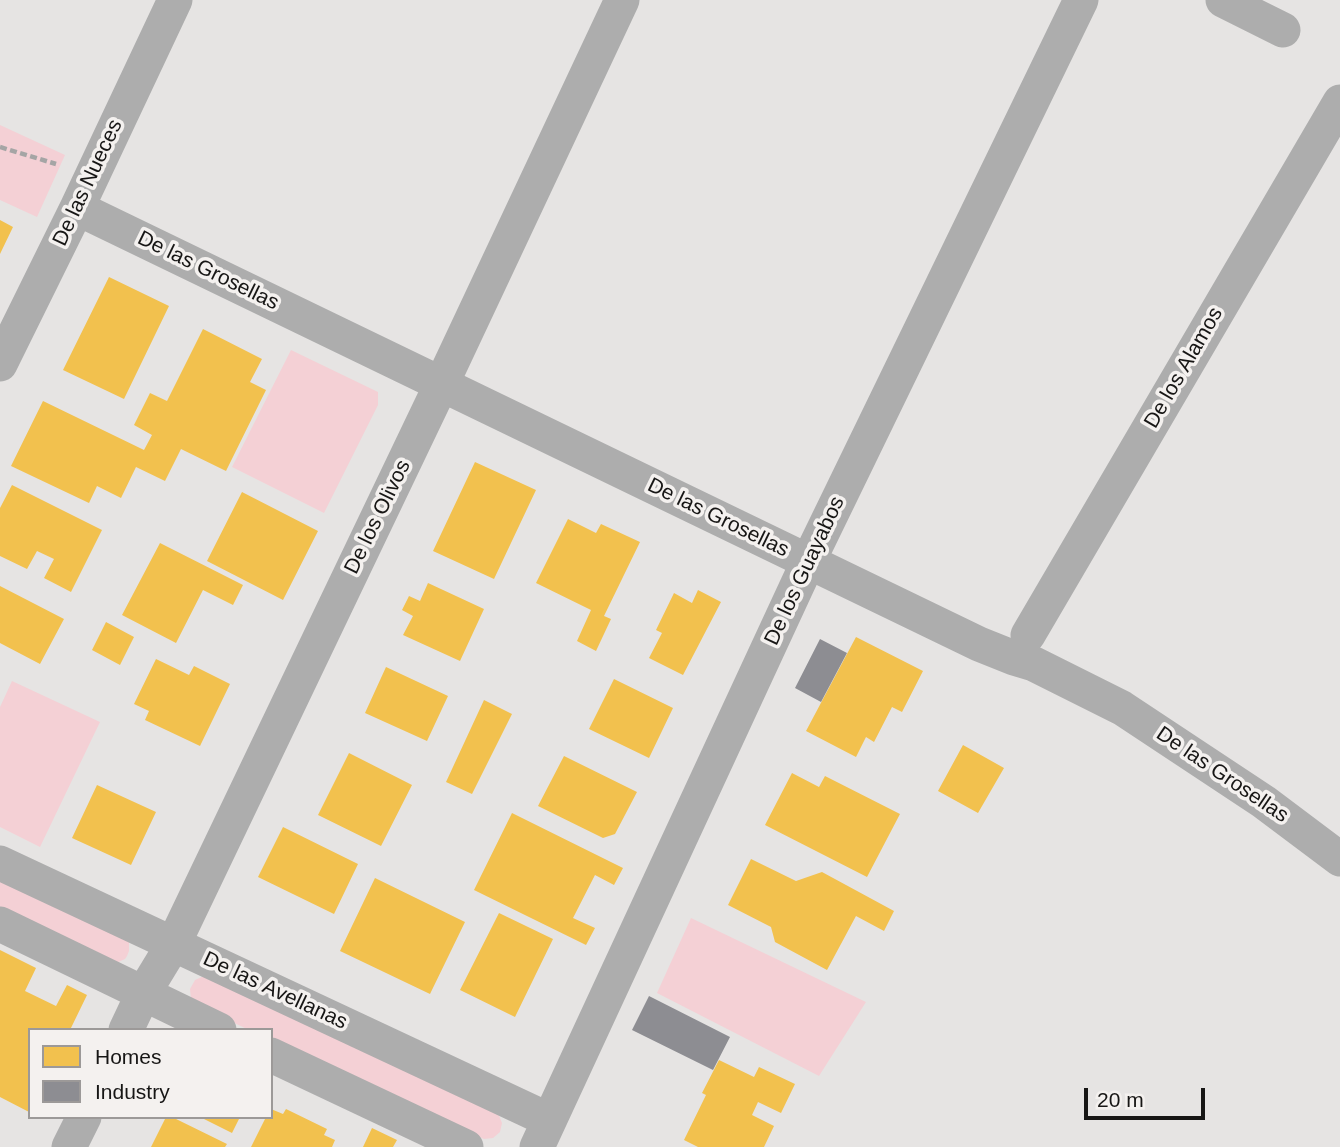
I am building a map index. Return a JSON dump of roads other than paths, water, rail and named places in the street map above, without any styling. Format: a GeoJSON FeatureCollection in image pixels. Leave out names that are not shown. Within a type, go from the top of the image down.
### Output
{"type":"FeatureCollection","features":[{"type":"Feature","properties":{"kind":"street","name":"De las Nueces"},"geometry":{"type":"LineString","coordinates":[[0,364],[175,0]]}},
{"type":"Feature","properties":{"kind":"street","name":"De los Olivos"},"geometry":{"type":"LineString","coordinates":[[127,1028],[174,943],[622,0]]}},
{"type":"Feature","properties":{"kind":"street","name":"De los Guayabos"},"geometry":{"type":"LineString","coordinates":[[543,1134],[808,562],[1081,0]]}},
{"type":"Feature","properties":{"kind":"street"},"geometry":{"type":"LineString","coordinates":[[1223,0],[1283,30]]}},
{"type":"Feature","properties":{"kind":"street","name":"De los Alamos"},"geometry":{"type":"LineString","coordinates":[[1028,635],[1340,102]]}},
{"type":"Feature","properties":{"kind":"street","name":"De las Grosellas"},"geometry":{"type":"LineString","coordinates":[[77,208],[979,644],[1034,664],[1122,708],[1264,802],[1340,859]]}},
{"type":"Feature","properties":{"kind":"street","name":"De las Avellanas"},"geometry":{"type":"LineString","coordinates":[[0,863],[174,943],[543,1134]]}},
{"type":"Feature","properties":{"kind":"street"},"geometry":{"type":"LineString","coordinates":[[0,924],[215,1028]]}},
{"type":"Feature","properties":{"kind":"street"},"geometry":{"type":"LineString","coordinates":[[273,1056],[466,1147]]}},
{"type":"Feature","properties":{"kind":"street"},"geometry":{"type":"LineString","coordinates":[[69,1147],[83,1119]]}}]}
